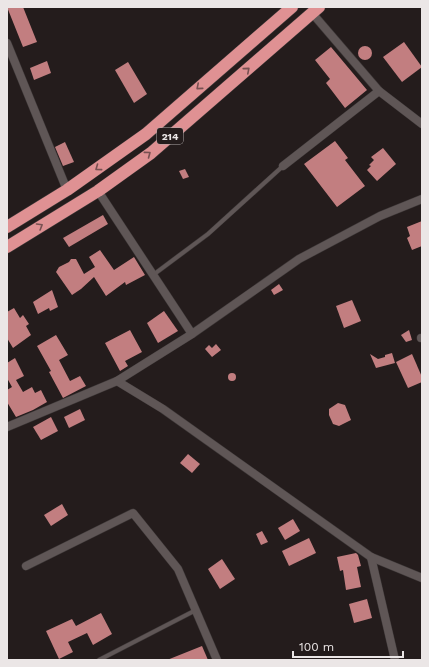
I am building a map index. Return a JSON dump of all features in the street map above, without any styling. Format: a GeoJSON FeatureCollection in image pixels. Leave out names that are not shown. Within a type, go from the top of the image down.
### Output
{"type":"FeatureCollection","features":[{"type":"Feature","properties":{"kind":"highway","name":"214"},"geometry":{"type":"LineString","coordinates":[[7,227],[67,190],[146,134],[292,7]]}},
{"type":"Feature","properties":{"kind":"highway","name":"214"},"geometry":{"type":"LineString","coordinates":[[7,247],[98,192],[151,153],[315,10]]}},
{"type":"Feature","properties":{"kind":"street"},"geometry":{"type":"LineString","coordinates":[[315,10],[379,91],[422,124]]}},
{"type":"Feature","properties":{"kind":"street"},"geometry":{"type":"LineString","coordinates":[[7,42],[67,190]]}},
{"type":"Feature","properties":{"kind":"street"},"geometry":{"type":"LineString","coordinates":[[283,166],[379,91]]}},
{"type":"Feature","properties":{"kind":"street"},"geometry":{"type":"LineString","coordinates":[[98,192],[192,334]]}},
{"type":"Feature","properties":{"kind":"street"},"geometry":{"type":"LineString","coordinates":[[7,427],[117,381],[192,334],[299,259],[380,216],[422,199]]}},
{"type":"Feature","properties":{"kind":"street"},"geometry":{"type":"LineString","coordinates":[[117,381],[163,409],[371,557],[422,578]]}},
{"type":"Feature","properties":{"kind":"street"},"geometry":{"type":"LineString","coordinates":[[26,566],[133,512],[178,569],[217,660]]}},
{"type":"Feature","properties":{"kind":"street"},"geometry":{"type":"LineString","coordinates":[[371,557],[395,660]]}},
{"type":"Feature","properties":{"kind":"lane"},"geometry":{"type":"LineString","coordinates":[[153,275],[208,234],[283,166]]}},
{"type":"Feature","properties":{"kind":"lane"},"geometry":{"type":"LineString","coordinates":[[99,660],[196,610]]}},
{"type":"Feature","properties":{"kind":"building"},"geometry":{"type":"Polygon","coordinates":[[[7,7],[23,7],[37,42],[23,47],[7,7]]]}},
{"type":"Feature","properties":{"kind":"building"},"geometry":{"type":"Polygon","coordinates":[[[404,42],[422,67],[402,82],[383,57],[404,42]]]}},
{"type":"Feature","properties":{"kind":"building"},"geometry":{"type":"Polygon","coordinates":[[[365,46],[370,48],[372,53],[370,58],[365,60],[360,58],[358,53],[360,48],[365,46]]]}},
{"type":"Feature","properties":{"kind":"building"},"geometry":{"type":"Polygon","coordinates":[[[331,47],[367,90],[345,108],[326,83],[330,79],[315,60],[331,47]]]}},
{"type":"Feature","properties":{"kind":"building"},"geometry":{"type":"Polygon","coordinates":[[[47,61],[51,73],[34,80],[30,68],[47,61]]]}},
{"type":"Feature","properties":{"kind":"building"},"geometry":{"type":"Polygon","coordinates":[[[128,62],[147,94],[134,103],[115,70],[128,62]]]}},
{"type":"Feature","properties":{"kind":"building"},"geometry":{"type":"Polygon","coordinates":[[[335,141],[348,158],[345,160],[365,186],[337,207],[304,164],[335,141]]]}},
{"type":"Feature","properties":{"kind":"building"},"geometry":{"type":"Polygon","coordinates":[[[65,142],[74,162],[63,166],[55,147],[65,142]]]}},
{"type":"Feature","properties":{"kind":"building"},"geometry":{"type":"Polygon","coordinates":[[[383,148],[396,164],[377,181],[367,170],[371,166],[369,165],[374,160],[371,157],[383,148]]]}},
{"type":"Feature","properties":{"kind":"building"},"geometry":{"type":"Polygon","coordinates":[[[185,169],[189,177],[183,179],[179,171],[185,169]]]}},
{"type":"Feature","properties":{"kind":"building"},"geometry":{"type":"Polygon","coordinates":[[[103,215],[108,224],[69,247],[63,238],[103,215]]]}},
{"type":"Feature","properties":{"kind":"building"},"geometry":{"type":"Polygon","coordinates":[[[422,221],[422,246],[412,250],[407,238],[410,236],[407,227],[422,221]]]}},
{"type":"Feature","properties":{"kind":"building"},"geometry":{"type":"Polygon","coordinates":[[[100,250],[114,270],[134,257],[145,275],[126,285],[125,282],[106,296],[94,277],[72,295],[56,272],[59,267],[69,262],[71,259],[76,259],[84,274],[95,267],[89,257],[100,250]]]}},
{"type":"Feature","properties":{"kind":"building"},"geometry":{"type":"Polygon","coordinates":[[[279,284],[283,290],[274,295],[271,290],[279,284]]]}},
{"type":"Feature","properties":{"kind":"building"},"geometry":{"type":"Polygon","coordinates":[[[52,290],[58,307],[50,311],[49,308],[38,314],[33,302],[52,290]]]}},
{"type":"Feature","properties":{"kind":"building"},"geometry":{"type":"Polygon","coordinates":[[[352,300],[361,321],[344,328],[336,306],[352,300]]]}},
{"type":"Feature","properties":{"kind":"building"},"geometry":{"type":"Polygon","coordinates":[[[14,308],[20,318],[23,315],[29,324],[26,326],[31,335],[13,348],[7,338],[7,312],[14,308]]]}},
{"type":"Feature","properties":{"kind":"building"},"geometry":{"type":"Polygon","coordinates":[[[164,311],[178,331],[158,343],[147,323],[164,311]]]}},
{"type":"Feature","properties":{"kind":"building"},"geometry":{"type":"Polygon","coordinates":[[[130,330],[142,352],[125,361],[128,366],[120,371],[105,343],[130,330]]]}},
{"type":"Feature","properties":{"kind":"building"},"geometry":{"type":"Polygon","coordinates":[[[409,330],[412,340],[406,342],[401,335],[409,330]]]}},
{"type":"Feature","properties":{"kind":"building"},"geometry":{"type":"Polygon","coordinates":[[[56,335],[68,355],[59,360],[70,381],[80,376],[86,386],[63,398],[49,372],[51,371],[37,346],[56,335]]]}},
{"type":"Feature","properties":{"kind":"building"},"geometry":{"type":"Polygon","coordinates":[[[216,344],[221,350],[212,357],[205,349],[209,345],[212,348],[216,344]]]}},
{"type":"Feature","properties":{"kind":"building"},"geometry":{"type":"Polygon","coordinates":[[[392,353],[395,363],[376,368],[370,354],[378,359],[392,353]]]}},
{"type":"Feature","properties":{"kind":"building"},"geometry":{"type":"Polygon","coordinates":[[[412,354],[422,377],[422,382],[408,388],[396,362],[412,354]]]}},
{"type":"Feature","properties":{"kind":"building"},"geometry":{"type":"Polygon","coordinates":[[[15,358],[24,376],[16,380],[23,392],[32,387],[35,393],[41,390],[47,402],[16,417],[7,402],[7,390],[12,387],[7,378],[7,363],[15,358]]]}},
{"type":"Feature","properties":{"kind":"building"},"geometry":{"type":"Polygon","coordinates":[[[232,373],[235,374],[235,380],[232,381],[229,380],[228,377],[229,374],[232,373]]]}},
{"type":"Feature","properties":{"kind":"building"},"geometry":{"type":"Polygon","coordinates":[[[338,403],[345,405],[351,420],[339,426],[333,424],[329,415],[329,409],[338,403]]]}},
{"type":"Feature","properties":{"kind":"building"},"geometry":{"type":"Polygon","coordinates":[[[80,409],[85,420],[69,428],[64,417],[80,409]]]}},
{"type":"Feature","properties":{"kind":"building"},"geometry":{"type":"Polygon","coordinates":[[[51,417],[58,431],[41,440],[33,427],[51,417]]]}},
{"type":"Feature","properties":{"kind":"building"},"geometry":{"type":"Polygon","coordinates":[[[188,454],[200,464],[192,473],[180,463],[188,454]]]}},
{"type":"Feature","properties":{"kind":"building"},"geometry":{"type":"Polygon","coordinates":[[[62,504],[68,515],[51,526],[44,515],[62,504]]]}},
{"type":"Feature","properties":{"kind":"building"},"geometry":{"type":"Polygon","coordinates":[[[293,519],[300,531],[285,540],[278,528],[293,519]]]}},
{"type":"Feature","properties":{"kind":"building"},"geometry":{"type":"Polygon","coordinates":[[[262,531],[268,542],[261,545],[256,534],[262,531]]]}},
{"type":"Feature","properties":{"kind":"building"},"geometry":{"type":"Polygon","coordinates":[[[309,538],[316,553],[289,566],[282,551],[309,538]]]}},
{"type":"Feature","properties":{"kind":"building"},"geometry":{"type":"Polygon","coordinates":[[[356,553],[361,566],[357,567],[361,587],[346,590],[343,570],[340,571],[337,557],[356,553]]]}},
{"type":"Feature","properties":{"kind":"building"},"geometry":{"type":"Polygon","coordinates":[[[222,559],[235,579],[220,589],[208,569],[222,559]]]}},
{"type":"Feature","properties":{"kind":"building"},"geometry":{"type":"Polygon","coordinates":[[[367,599],[372,618],[354,623],[349,604],[367,599]]]}},
{"type":"Feature","properties":{"kind":"building"},"geometry":{"type":"Polygon","coordinates":[[[101,613],[112,634],[93,645],[87,633],[68,642],[73,652],[59,659],[46,631],[72,619],[76,626],[101,613]]]}},
{"type":"Feature","properties":{"kind":"building"},"geometry":{"type":"Polygon","coordinates":[[[202,646],[208,660],[167,660],[202,646]]]}}]}
